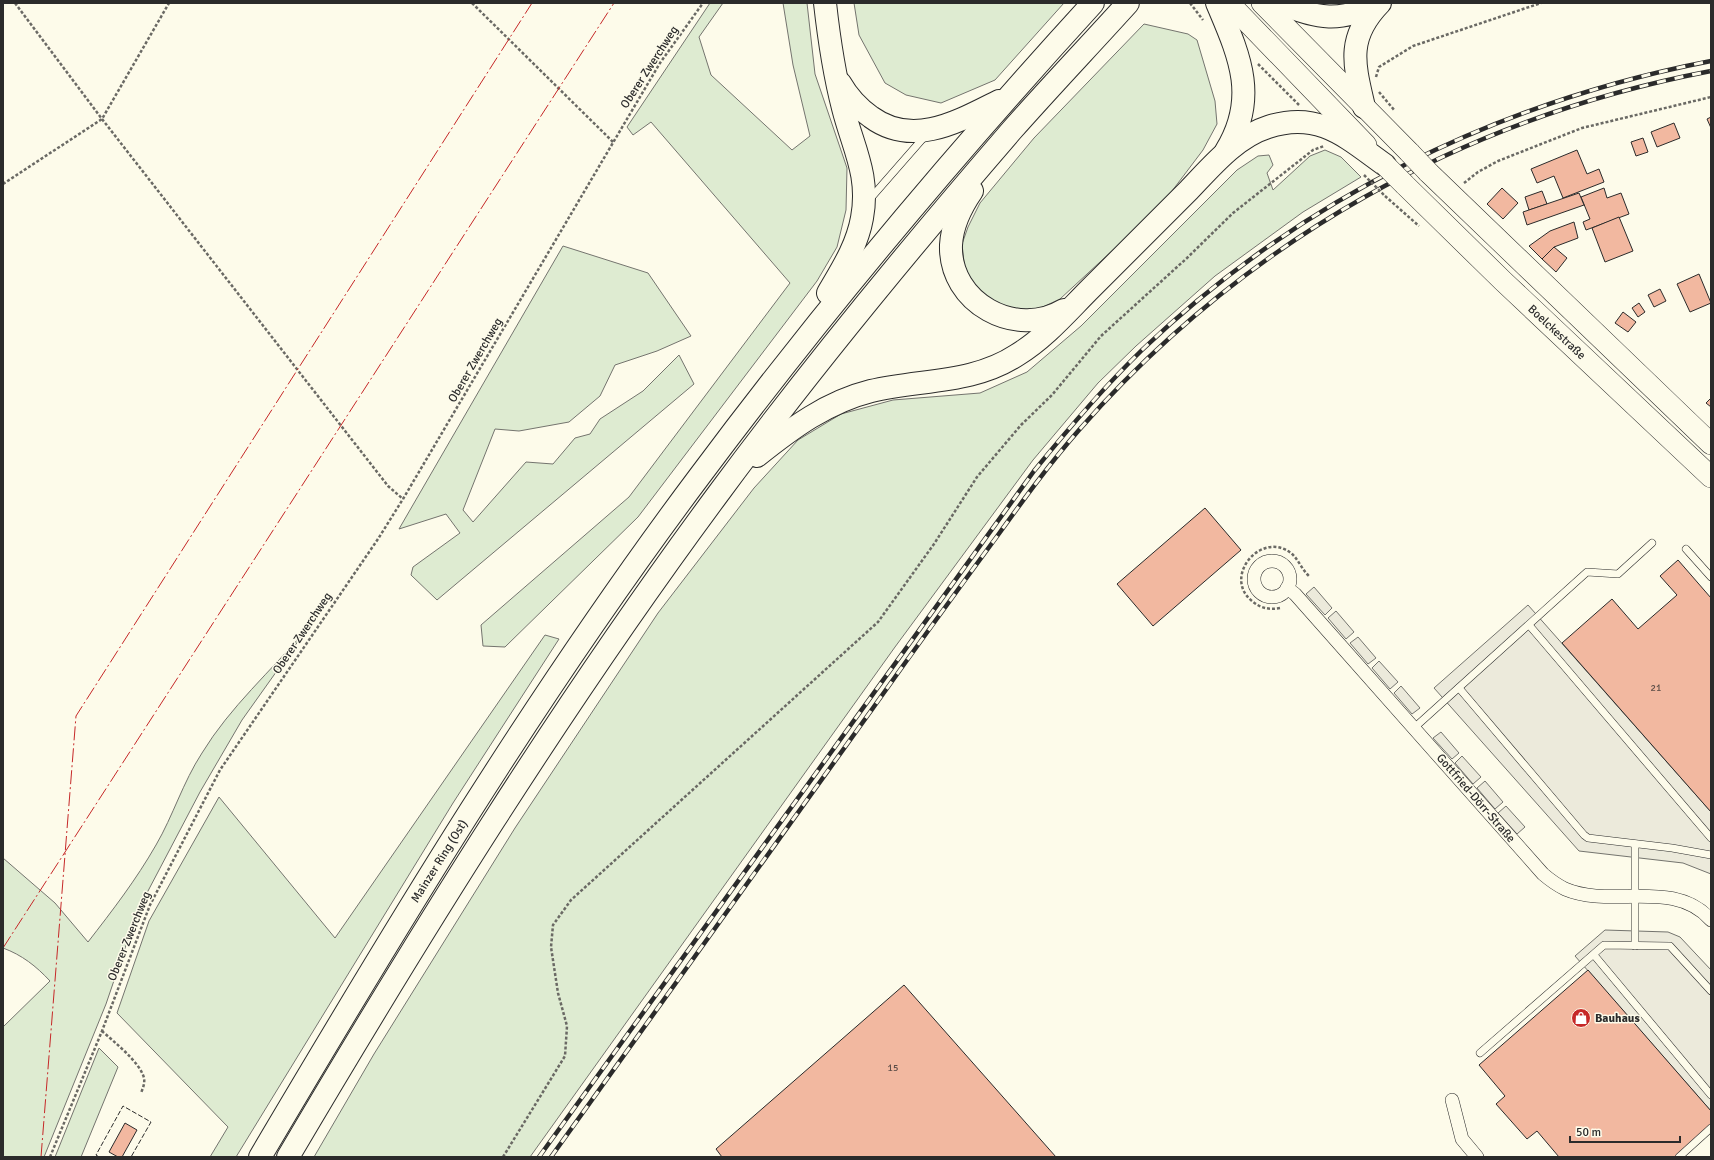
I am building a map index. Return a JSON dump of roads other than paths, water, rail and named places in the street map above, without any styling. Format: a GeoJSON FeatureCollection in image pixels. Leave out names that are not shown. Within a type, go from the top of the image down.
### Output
{"type":"FeatureCollection","features":[{"type":"Feature","properties":{"kind":"highway"},"geometry":{"type":"LineString","coordinates":[[782,367],[848,259],[859,232],[864,206],[863,173],[843,109],[835,74],[830,51],[825,3]]}},
{"type":"Feature","properties":{"kind":"highway"},"geometry":{"type":"LineString","coordinates":[[782,367],[883,243],[1009,95],[1093,3]]}},
{"type":"Feature","properties":{"kind":"highway"},"geometry":{"type":"LineString","coordinates":[[719,492],[803,382],[900,260],[1014,127],[1128,3]]}},
{"type":"Feature","properties":{"kind":"highway"},"geometry":{"type":"LineString","coordinates":[[1217,3],[1238,53],[1243,84],[1243,103],[1239,122],[1233,139],[1223,156]]}},
{"type":"Feature","properties":{"kind":"highway"},"geometry":{"type":"LineString","coordinates":[[1280,3],[1316,16],[1332,17],[1357,13],[1378,3]]}},
{"type":"Feature","properties":{"kind":"highway"},"geometry":{"type":"LineString","coordinates":[[1364,107],[1354,67],[1354,50],[1364,23],[1378,3]]}},
{"type":"Feature","properties":{"kind":"highway"},"geometry":{"type":"LineString","coordinates":[[835,74],[854,103],[876,121],[890,128],[906,131],[930,130],[963,119],[1009,95]]}},
{"type":"Feature","properties":{"kind":"highway"},"geometry":{"type":"LineString","coordinates":[[719,492],[754,459],[812,415],[849,397],[871,391],[960,378],[981,373],[999,366],[1036,342],[1223,156],[1252,135],[1266,128],[1282,123],[1296,122],[1320,125],[1338,131],[1384,165]]}},
{"type":"Feature","properties":{"kind":"highway"},"geometry":{"type":"LineString","coordinates":[[1014,127],[967,198],[959,213],[951,244],[952,259],[956,274],[962,287],[981,307],[996,315],[1011,319],[1027,321],[1042,319],[1058,314],[1077,302]]}},
{"type":"Feature","properties":{"kind":"highway","name":"Mainzer Ring (Ost)"},"geometry":{"type":"LineString","coordinates":[[260,1157],[401,922],[465,819],[548,692],[697,478],[782,367]]}},
{"type":"Feature","properties":{"kind":"highway","name":"Mainzer Ring (Ost)"},"geometry":{"type":"LineString","coordinates":[[288,1157],[490,826],[570,704],[719,492]]}},
{"type":"Feature","properties":{"kind":"main road","name":"Boelckestraße"},"geometry":{"type":"LineString","coordinates":[[1229,3],[1384,165],[1503,281],[1711,477]]}},
{"type":"Feature","properties":{"kind":"main road","name":"Boelckestraße"},"geometry":{"type":"LineString","coordinates":[[1262,3],[1451,196],[1711,444]]}},
{"type":"Feature","properties":{"kind":"street","name":"Gottfried-Dörr-Straße"},"geometry":{"type":"LineString","coordinates":[[1288,588],[1295,594],[1543,874],[1555,884],[1567,890],[1585,894],[1665,897],[1679,900],[1696,907],[1711,920]]}},
{"type":"Feature","properties":{"kind":"street"},"geometry":{"type":"LineString","coordinates":[[1452,1100],[1462,1139],[1477,1157]]}},
{"type":"Feature","properties":{"kind":"lane"},"geometry":{"type":"LineString","coordinates":[[864,206],[930,130]]}},
{"type":"Feature","properties":{"kind":"lane"},"geometry":{"type":"LineString","coordinates":[[1414,728],[1587,572],[1618,574],[1652,543]]}},
{"type":"Feature","properties":{"kind":"lane"},"geometry":{"type":"LineString","coordinates":[[1686,550],[1711,577]]}},
{"type":"Feature","properties":{"kind":"lane"},"geometry":{"type":"LineString","coordinates":[[1529,625],[1711,838]]}},
{"type":"Feature","properties":{"kind":"lane"},"geometry":{"type":"LineString","coordinates":[[1459,688],[1584,835],[1593,840],[1672,848],[1711,855]]}},
{"type":"Feature","properties":{"kind":"lane"},"geometry":{"type":"LineString","coordinates":[[1635,844],[1635,946]]}},
{"type":"Feature","properties":{"kind":"lane"},"geometry":{"type":"LineString","coordinates":[[1480,1053],[1604,945],[1670,946],[1711,991]]}},
{"type":"Feature","properties":{"kind":"lane"},"geometry":{"type":"LineString","coordinates":[[1594,955],[1711,1094]]}},
{"type":"Feature","properties":{"kind":"lane"},"geometry":{"type":"LineString","coordinates":[[1679,1157],[1711,1128]]}},
{"type":"Feature","properties":{"kind":"railway"},"geometry":{"type":"LineString","coordinates":[[539,1157],[1034,471],[1086,409],[1142,350],[1203,296],[1268,247],[1335,203],[1406,164],[1479,131],[1554,102],[1632,79],[1711,61]]}},
{"type":"Feature","properties":{"kind":"railway"},"geometry":{"type":"LineString","coordinates":[[551,1157],[919,643],[1027,495],[1079,430],[1144,362],[1213,301],[1287,246],[1364,197],[1446,155],[1531,120],[1619,92],[1711,71]]}},
{"type":"Feature","properties":{"kind":"place","name":"Bauhaus"},"geometry":{"type":"Point","coordinates":[1581,1018]}}]}
